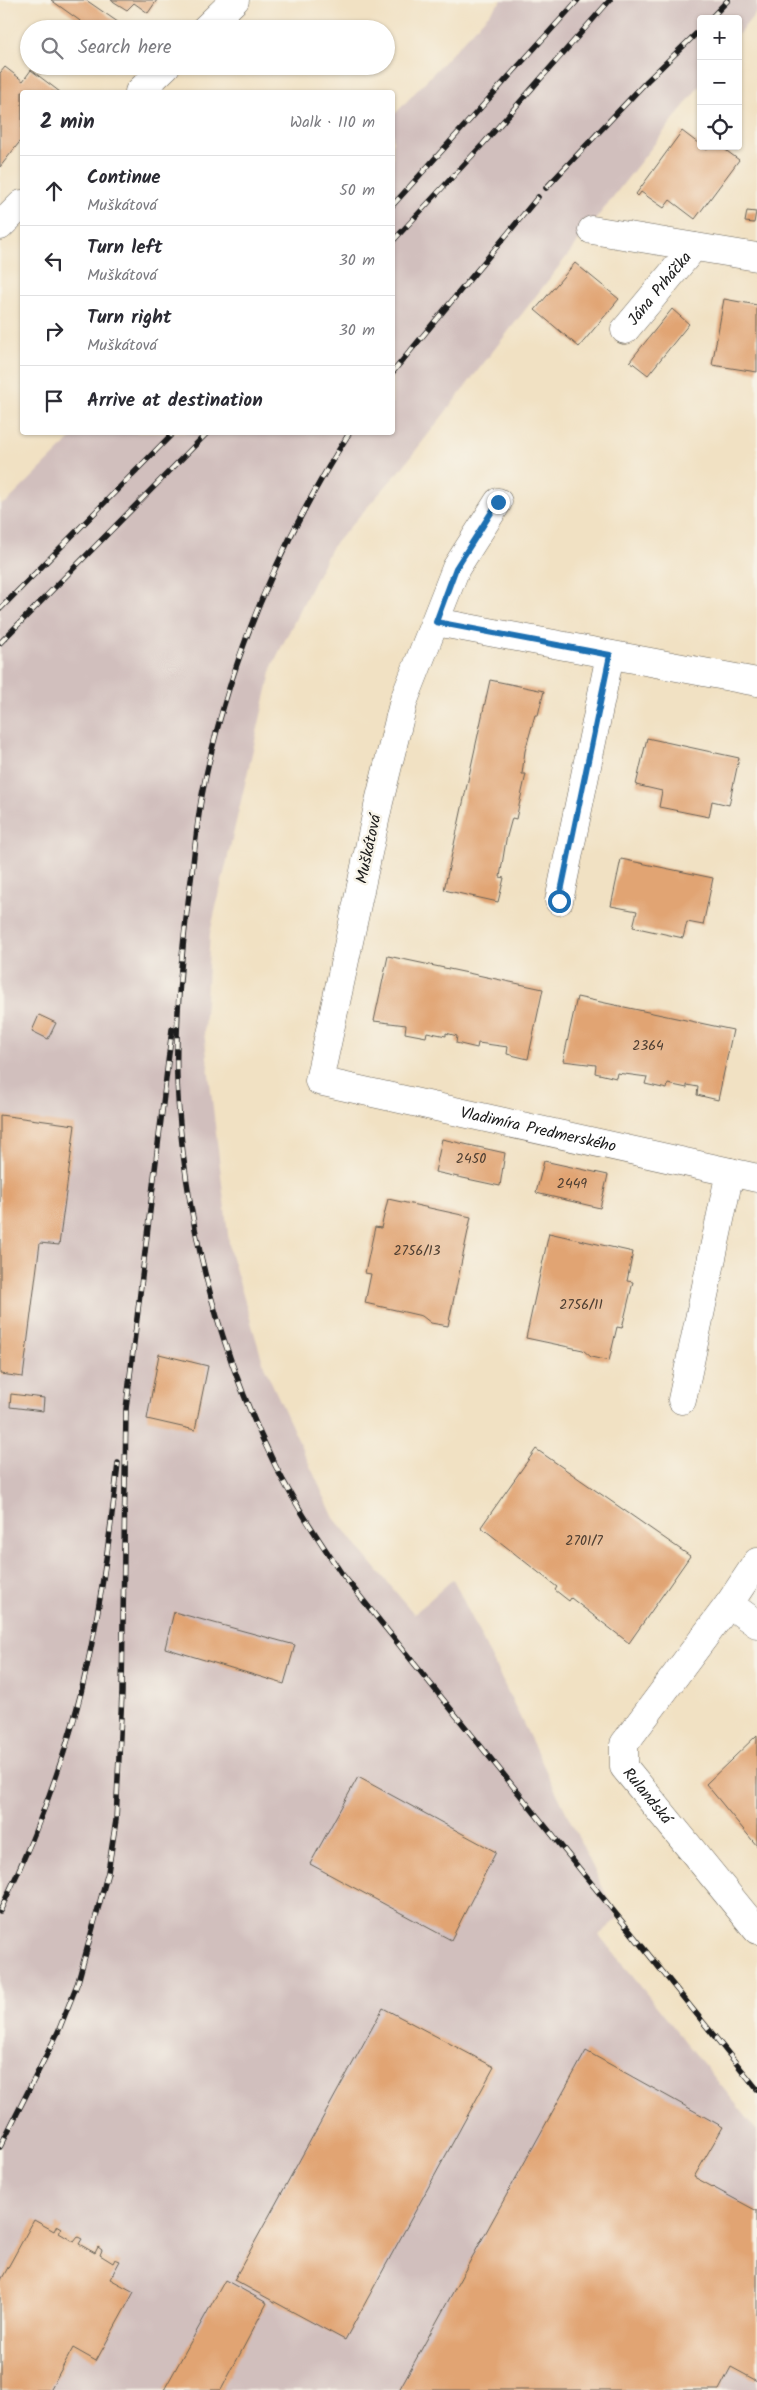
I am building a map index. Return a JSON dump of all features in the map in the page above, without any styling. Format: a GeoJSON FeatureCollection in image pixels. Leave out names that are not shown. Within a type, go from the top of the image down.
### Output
{"type":"FeatureCollection","features":[{"type":"Feature","properties":{"kind":"street"},"geometry":{"type":"LineString","coordinates":[[214,20],[235,0]]}},
{"type":"Feature","properties":{"kind":"street"},"geometry":{"type":"LineString","coordinates":[[141,90],[157,75]]}},
{"type":"Feature","properties":{"kind":"street"},"geometry":{"type":"LineString","coordinates":[[0,226],[20,206]]}},
{"type":"Feature","properties":{"kind":"street","name":"Jána Prháčka"},"geometry":{"type":"LineString","coordinates":[[592,230],[757,257]]}},
{"type":"Feature","properties":{"kind":"street","name":"Jána Prháčka"},"geometry":{"type":"LineString","coordinates":[[625,330],[694,247]]}},
{"type":"Feature","properties":{"kind":"street","name":"Muškátová"},"geometry":{"type":"LineString","coordinates":[[319,1081],[379,802],[404,700],[456,568],[498,502]]}},
{"type":"Feature","properties":{"kind":"street"},"geometry":{"type":"LineString","coordinates":[[436,622],[757,682]]}},
{"type":"Feature","properties":{"kind":"street"},"geometry":{"type":"LineString","coordinates":[[559,901],[610,655]]}},
{"type":"Feature","properties":{"kind":"street","name":"Vladimíra Predmerského"},"geometry":{"type":"LineString","coordinates":[[319,1081],[757,1178]]}},
{"type":"Feature","properties":{"kind":"street"},"geometry":{"type":"LineString","coordinates":[[682,1400],[730,1172]]}},
{"type":"Feature","properties":{"kind":"street","name":"Rulandská"},"geometry":{"type":"LineString","coordinates":[[757,1562],[729,1604],[624,1744],[624,1766],[757,1930]]}},
{"type":"Feature","properties":{"kind":"street"},"geometry":{"type":"LineString","coordinates":[[729,1604],[757,1624]]}},
{"type":"Feature","properties":{"kind":"shaded area"},"geometry":{"type":"Polygon","coordinates":[[[502,0],[757,0],[757,11],[742,30],[742,15],[697,15],[697,89],[402,468],[331,548],[273,664],[210,933],[204,1032],[230,1251],[264,1366],[334,1518],[414,1614],[453,1579],[618,1919],[599,1935],[757,2130],[757,2390],[0,2390],[0,504],[7,502],[75,435],[395,435],[395,114],[502,0]]]}},
{"type":"Feature","properties":{"kind":"building"},"geometry":{"type":"Polygon","coordinates":[[[51,0],[86,0],[115,20],[79,20],[51,0]]]}},
{"type":"Feature","properties":{"kind":"building"},"geometry":{"type":"Polygon","coordinates":[[[111,0],[157,0],[148,13],[134,3],[127,10],[111,0]]]}},
{"type":"Feature","properties":{"kind":"building"},"geometry":{"type":"Polygon","coordinates":[[[5,67],[23,81],[27,75],[38,75],[57,90],[20,90],[20,142],[0,167],[0,73],[5,67]]]}},
{"type":"Feature","properties":{"kind":"building"},"geometry":{"type":"Polygon","coordinates":[[[682,131],[697,142],[697,150],[725,150],[739,160],[695,219],[670,200],[664,208],[641,192],[638,196],[636,194],[682,131]]]}},
{"type":"Feature","properties":{"kind":"building"},"geometry":{"type":"Polygon","coordinates":[[[747,211],[756,212],[754,223],[745,222],[747,211]]]}},
{"type":"Feature","properties":{"kind":"building"},"geometry":{"type":"Polygon","coordinates":[[[575,263],[619,299],[579,347],[535,310],[575,263]]]}},
{"type":"Feature","properties":{"kind":"building"},"geometry":{"type":"Polygon","coordinates":[[[724,299],[757,305],[757,372],[712,365],[724,299]]]}},
{"type":"Feature","properties":{"kind":"building"},"geometry":{"type":"Polygon","coordinates":[[[672,309],[689,324],[648,375],[630,361],[672,309]]]}},
{"type":"Feature","properties":{"kind":"building"},"geometry":{"type":"Polygon","coordinates":[[[490,680],[544,691],[538,715],[535,715],[525,751],[522,774],[526,774],[516,819],[512,818],[506,840],[500,877],[504,878],[498,902],[444,890],[490,680]]]}},
{"type":"Feature","properties":{"kind":"building"},"geometry":{"type":"Polygon","coordinates":[[[647,738],[739,758],[729,805],[712,801],[709,817],[659,807],[662,791],[636,785],[647,738]]]}},
{"type":"Feature","properties":{"kind":"building"},"geometry":{"type":"Polygon","coordinates":[[[621,859],[713,878],[703,925],[687,922],[683,938],[633,927],[637,911],[611,906],[621,859]]]}},
{"type":"Feature","properties":{"kind":"building"},"geometry":{"type":"Polygon","coordinates":[[[388,956],[543,989],[528,1059],[507,1054],[508,1047],[478,1043],[477,1048],[456,1043],[457,1036],[446,1033],[446,1036],[427,1032],[426,1037],[405,1033],[406,1025],[374,1021],[388,956]]]}},
{"type":"Feature","properties":{"kind":"building"},"geometry":{"type":"Polygon","coordinates":[[[577,997],[733,1030],[718,1100],[697,1095],[698,1087],[687,1085],[687,1088],[668,1084],[667,1089],[645,1084],[647,1077],[617,1073],[616,1078],[595,1073],[596,1065],[563,1061],[577,997]]]}},
{"type":"Feature","properties":{"kind":"building"},"geometry":{"type":"Polygon","coordinates":[[[39,1015],[56,1023],[48,1039],[32,1031],[39,1015]]]}},
{"type":"Feature","properties":{"kind":"building"},"geometry":{"type":"Polygon","coordinates":[[[0,1115],[75,1125],[59,1245],[40,1243],[23,1377],[0,1374],[0,1115]]]}},
{"type":"Feature","properties":{"kind":"building"},"geometry":{"type":"Polygon","coordinates":[[[442,1139],[505,1153],[500,1186],[435,1172],[442,1139]]]}},
{"type":"Feature","properties":{"kind":"building"},"geometry":{"type":"Polygon","coordinates":[[[544,1161],[608,1175],[600,1208],[536,1193],[544,1161]]]}},
{"type":"Feature","properties":{"kind":"building"},"geometry":{"type":"Polygon","coordinates":[[[388,1199],[471,1217],[448,1326],[431,1323],[422,1316],[365,1303],[371,1274],[365,1273],[375,1227],[381,1228],[388,1199]]]}},
{"type":"Feature","properties":{"kind":"building"},"geometry":{"type":"Polygon","coordinates":[[[549,1233],[633,1252],[627,1281],[633,1282],[622,1328],[617,1327],[609,1361],[591,1357],[583,1350],[526,1338],[549,1233]]]}},
{"type":"Feature","properties":{"kind":"building"},"geometry":{"type":"Polygon","coordinates":[[[159,1354],[208,1366],[195,1430],[147,1419],[159,1354]]]}},
{"type":"Feature","properties":{"kind":"building"},"geometry":{"type":"Polygon","coordinates":[[[11,1394],[44,1398],[43,1411],[10,1407],[11,1394]]]}},
{"type":"Feature","properties":{"kind":"building"},"geometry":{"type":"Polygon","coordinates":[[[536,1449],[690,1556],[629,1643],[571,1598],[569,1601],[555,1590],[557,1587],[481,1527],[536,1449]]]}},
{"type":"Feature","properties":{"kind":"building"},"geometry":{"type":"Polygon","coordinates":[[[174,1612],[295,1645],[284,1684],[165,1648],[174,1612]]]}},
{"type":"Feature","properties":{"kind":"building"},"geometry":{"type":"Polygon","coordinates":[[[757,1735],[757,1846],[706,1784],[757,1735]]]}},
{"type":"Feature","properties":{"kind":"building"},"geometry":{"type":"Polygon","coordinates":[[[358,1777],[496,1852],[451,1940],[310,1864],[358,1777]]]}},
{"type":"Feature","properties":{"kind":"building"},"geometry":{"type":"Polygon","coordinates":[[[383,2008],[494,2067],[345,2340],[234,2280],[383,2008]]]}},
{"type":"Feature","properties":{"kind":"building"},"geometry":{"type":"Polygon","coordinates":[[[586,2051],[723,2127],[694,2177],[757,2211],[757,2381],[731,2367],[719,2390],[399,2390],[586,2051]]]}},
{"type":"Feature","properties":{"kind":"building"},"geometry":{"type":"Polygon","coordinates":[[[34,2220],[54,2231],[57,2225],[62,2228],[59,2233],[74,2242],[78,2237],[82,2239],[79,2244],[95,2253],[98,2247],[102,2250],[100,2255],[113,2263],[115,2259],[120,2261],[110,2279],[134,2292],[96,2361],[73,2348],[50,2390],[0,2390],[0,2282],[34,2220]]]}},
{"type":"Feature","properties":{"kind":"building"},"geometry":{"type":"Polygon","coordinates":[[[225,2280],[267,2303],[221,2390],[164,2390],[225,2280]]]}},
{"type":"Feature","properties":{"kind":"railway"},"geometry":{"type":"LineString","coordinates":[[395,203],[578,0]]}},
{"type":"Feature","properties":{"kind":"railway"},"geometry":{"type":"LineString","coordinates":[[395,239],[483,144],[610,0]]}},
{"type":"Feature","properties":{"kind":"railway"},"geometry":{"type":"LineString","coordinates":[[714,15],[728,0]]}},
{"type":"Feature","properties":{"kind":"railway"},"geometry":{"type":"LineString","coordinates":[[546,188],[647,81],[697,33]]}},
{"type":"Feature","properties":{"kind":"railway"},"geometry":{"type":"LineString","coordinates":[[395,369],[538,197]]}},
{"type":"Feature","properties":{"kind":"railway"},"geometry":{"type":"LineString","coordinates":[[0,609],[171,435]]}},
{"type":"Feature","properties":{"kind":"railway"},"geometry":{"type":"LineString","coordinates":[[0,643],[205,435]]}},
{"type":"Feature","properties":{"kind":"railway"},"geometry":{"type":"LineString","coordinates":[[348,435],[301,516],[260,604],[242,649],[227,695],[201,801],[182,955],[178,1005],[177,1080],[187,1180],[206,1278],[220,1326],[254,1420],[290,1493],[333,1561],[757,2089]]}},
{"type":"Feature","properties":{"kind":"railway"},"geometry":{"type":"LineString","coordinates":[[0,2147],[58,2032],[78,1982],[108,1872],[116,1820],[122,1693],[126,1409],[172,1029]]}},
{"type":"Feature","properties":{"kind":"railway"},"geometry":{"type":"LineString","coordinates":[[0,1911],[52,1789],[81,1694],[102,1587],[118,1463]]}},
{"type":"Feature","properties":{"kind":"route"},"geometry":{"type":"LineString","coordinates":[[498,502],[456,568],[436,622],[610,655],[559,901]]}}]}
